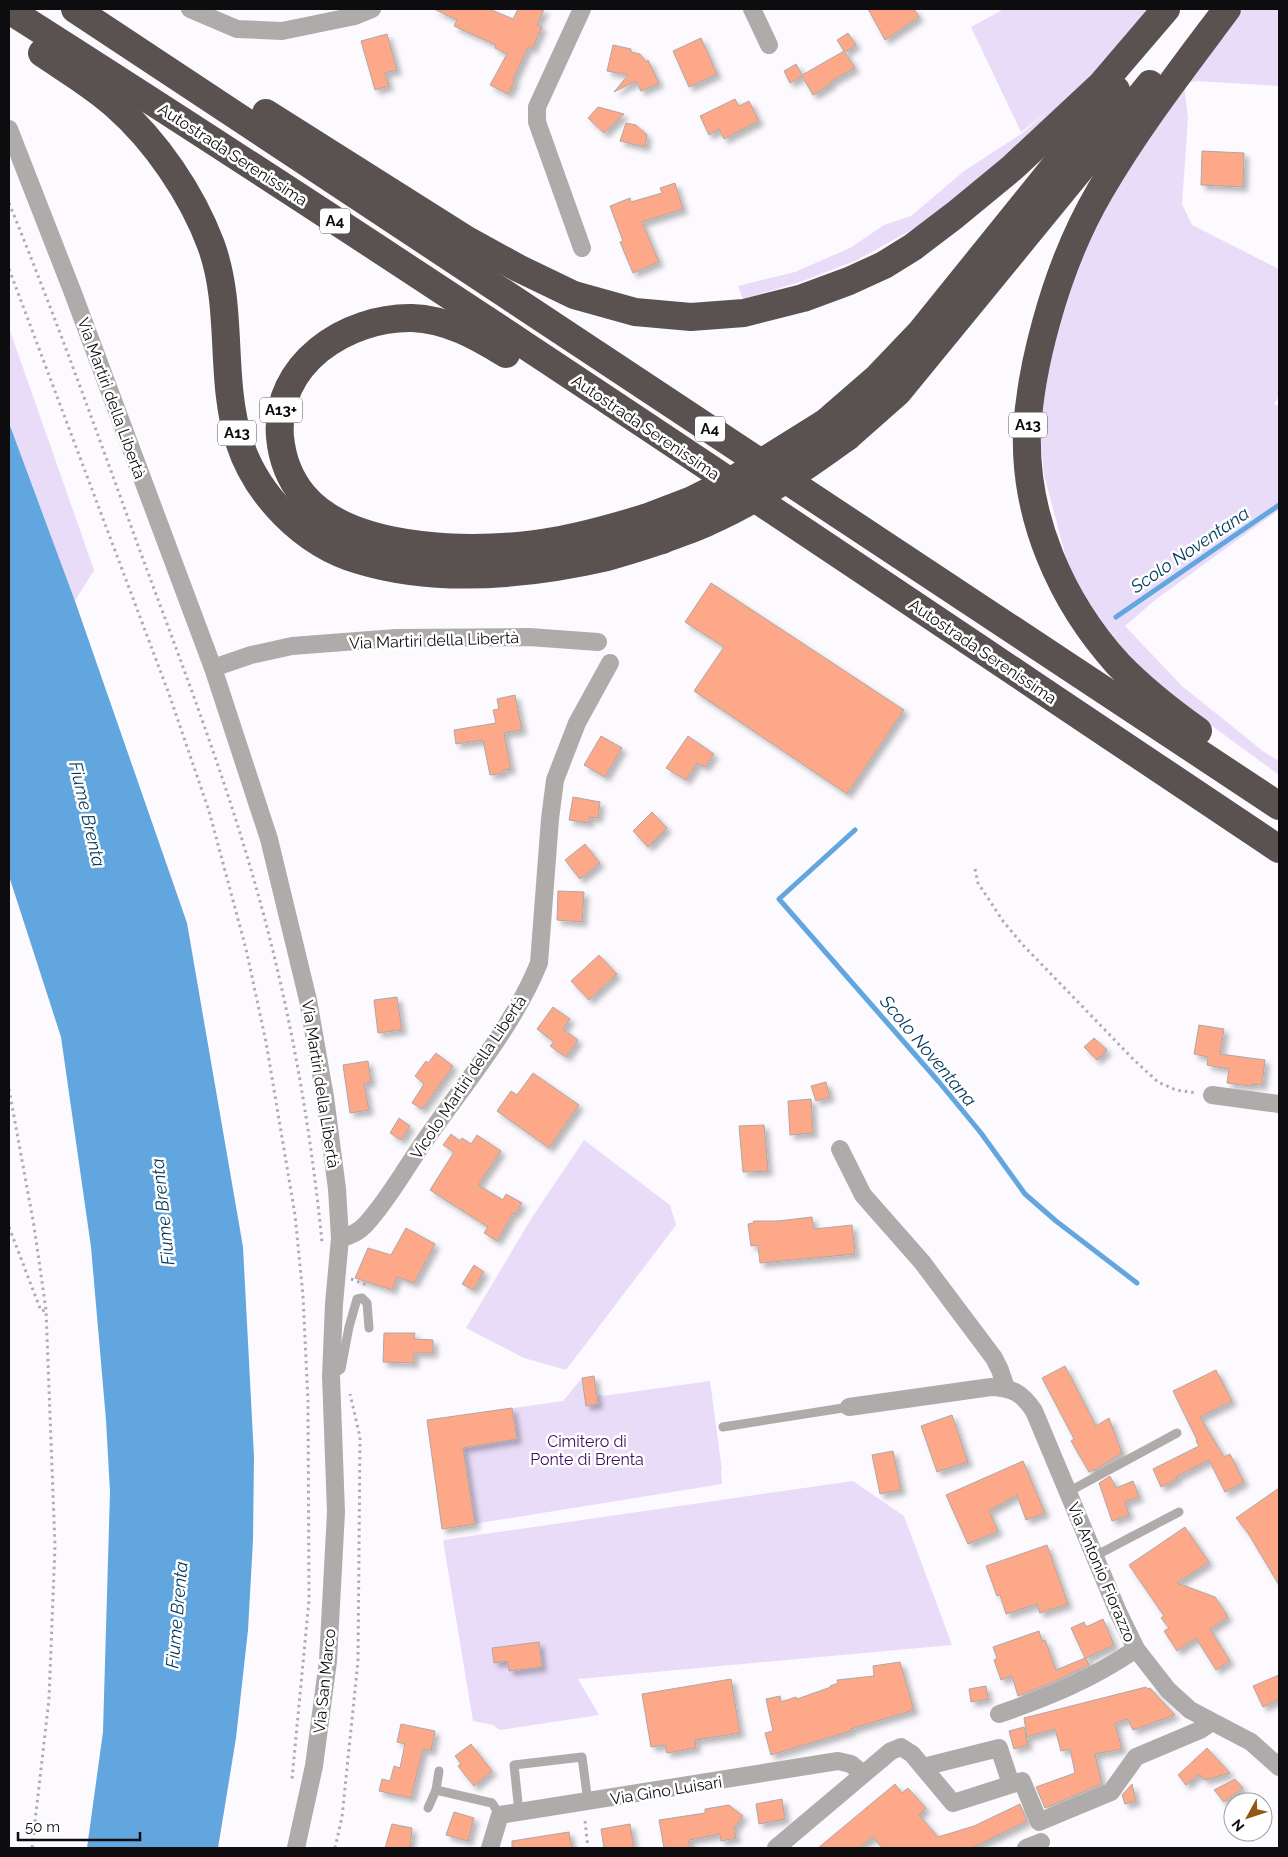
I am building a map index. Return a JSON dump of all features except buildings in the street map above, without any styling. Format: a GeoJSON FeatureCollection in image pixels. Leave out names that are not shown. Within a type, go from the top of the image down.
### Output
{"type":"FeatureCollection","features":[{"type":"Feature","properties":{"kind":"highway","name":"Autostrada Serenissima"},"geometry":{"type":"LineString","coordinates":[[76,9],[1279,806]]}},
{"type":"Feature","properties":{"kind":"highway","name":"A4"},"geometry":{"type":"LineString","coordinates":[[141,52],[227,88],[468,240],[574,296],[635,312],[691,317],[744,313],[803,298],[884,265],[913,247],[1012,168],[1101,85],[1166,9]]}},
{"type":"Feature","properties":{"kind":"highway","name":"A13"},"geometry":{"type":"LineString","coordinates":[[9,29],[82,79],[116,105],[149,140],[179,182],[211,246],[222,292],[227,373],[232,415],[239,441],[248,466],[270,499],[293,523],[324,545],[358,560],[442,574],[523,571],[608,556],[662,540],[709,522],[803,469],[878,377],[920,333],[1181,9]]}},
{"type":"Feature","properties":{"kind":"highway","name":"A13"},"geometry":{"type":"LineString","coordinates":[[645,518],[692,500],[836,430],[898,392],[1111,133],[1210,9]]}},
{"type":"Feature","properties":{"kind":"highway","name":"A13"},"geometry":{"type":"LineString","coordinates":[[1227,9],[1164,93],[1129,144],[1099,193],[1076,240],[1050,308],[1034,372],[1027,431],[1027,459],[1030,488],[1036,513],[1054,567],[1068,594],[1100,643],[1147,692],[1175,715],[1253,769],[1279,792]]}},
{"type":"Feature","properties":{"kind":"highway","name":"Autostrada Serenissima"},"geometry":{"type":"LineString","coordinates":[[9,10],[151,100],[659,435],[1279,849]]}},
{"type":"Feature","properties":{"kind":"highway","name":"A13+"},"geometry":{"type":"LineString","coordinates":[[645,518],[554,542],[503,547],[450,547],[389,540],[370,535],[352,529],[326,515],[303,495],[292,480],[281,450],[281,412],[284,396],[295,375],[318,350],[362,326],[379,321],[414,318],[453,326],[472,335],[528,368],[581,403],[659,435]]}},
{"type":"Feature","properties":{"kind":"street"},"geometry":{"type":"LineString","coordinates":[[190,9],[237,29],[282,31],[355,16],[372,9]]}},
{"type":"Feature","properties":{"kind":"street"},"geometry":{"type":"LineString","coordinates":[[582,9],[537,108],[537,122],[582,248]]}},
{"type":"Feature","properties":{"kind":"street"},"geometry":{"type":"LineString","coordinates":[[752,9],[769,45]]}},
{"type":"Feature","properties":{"kind":"street","name":"Via Martiri della Libertà"},"geometry":{"type":"LineString","coordinates":[[9,129],[73,293],[213,668],[269,839],[308,1000],[325,1097],[337,1189],[340,1238],[334,1304],[331,1377],[336,1512]]}},
{"type":"Feature","properties":{"kind":"street","name":"Via Martiri della Libertà"},"geometry":{"type":"LineString","coordinates":[[213,668],[251,655],[292,646],[396,638],[529,637],[598,642]]}},
{"type":"Feature","properties":{"kind":"street","name":"Vicolo Martiri della Libertà"},"geometry":{"type":"LineString","coordinates":[[340,1238],[359,1231],[385,1199],[504,1029],[531,983],[539,963],[541,950],[550,819],[555,780],[577,723],[610,663]]}},
{"type":"Feature","properties":{"kind":"street"},"geometry":{"type":"LineString","coordinates":[[1212,1095],[1279,1104]]}},
{"type":"Feature","properties":{"kind":"street"},"geometry":{"type":"LineString","coordinates":[[840,1149],[863,1194],[922,1262],[994,1358],[1006,1388],[991,1387],[849,1407]]}},
{"type":"Feature","properties":{"kind":"street","name":"Via Antonio Fiorazzo"},"geometry":{"type":"LineString","coordinates":[[1006,1388],[1018,1393],[1027,1400],[1034,1412],[1136,1649],[1168,1690],[1190,1710],[1235,1732],[1250,1742],[1279,1767]]}},
{"type":"Feature","properties":{"kind":"street","name":"Via San Marco"},"geometry":{"type":"LineString","coordinates":[[296,1848],[314,1766],[328,1661],[336,1512]]}},
{"type":"Feature","properties":{"kind":"street"},"geometry":{"type":"LineString","coordinates":[[999,1714],[1063,1691],[1110,1667],[1136,1649]]}},
{"type":"Feature","properties":{"kind":"street"},"geometry":{"type":"LineString","coordinates":[[776,1848],[891,1751],[901,1747],[912,1754],[953,1803],[1022,1780],[1039,1822],[1111,1792],[1136,1757],[1200,1730],[1206,1726],[1209,1720]]}},
{"type":"Feature","properties":{"kind":"street"},"geometry":{"type":"LineString","coordinates":[[923,1767],[999,1748],[1011,1784]]}},
{"type":"Feature","properties":{"kind":"street","name":"Via Gino Luisari"},"geometry":{"type":"LineString","coordinates":[[500,1815],[838,1761],[851,1764],[863,1774]]}},
{"type":"Feature","properties":{"kind":"street"},"geometry":{"type":"LineString","coordinates":[[490,1848],[500,1815]]}},
{"type":"Feature","properties":{"kind":"lane"},"geometry":{"type":"LineString","coordinates":[[331,1377],[341,1369],[349,1327],[357,1300],[362,1298],[367,1303],[369,1328]]}},
{"type":"Feature","properties":{"kind":"lane"},"geometry":{"type":"LineString","coordinates":[[724,1427],[849,1407]]}},
{"type":"Feature","properties":{"kind":"lane"},"geometry":{"type":"LineString","coordinates":[[1068,1492],[1178,1433]]}},
{"type":"Feature","properties":{"kind":"lane"},"geometry":{"type":"LineString","coordinates":[[1095,1556],[1179,1512]]}},
{"type":"Feature","properties":{"kind":"lane"},"geometry":{"type":"LineString","coordinates":[[519,1812],[514,1766],[582,1757],[588,1802]]}},
{"type":"Feature","properties":{"kind":"lane"},"geometry":{"type":"LineString","coordinates":[[428,1808],[436,1790],[439,1771]]}},
{"type":"Feature","properties":{"kind":"lane"},"geometry":{"type":"LineString","coordinates":[[436,1790],[492,1803],[500,1815]]}},
{"type":"Feature","properties":{"kind":"path"},"geometry":{"type":"LineString","coordinates":[[9,203],[187,676],[257,888],[280,980],[296,1057],[312,1148],[322,1246]]}},
{"type":"Feature","properties":{"kind":"path"},"geometry":{"type":"LineString","coordinates":[[9,268],[169,694],[209,811],[246,949],[266,1042],[295,1215],[303,1296],[308,1392],[308,1600],[292,1780]]}},
{"type":"Feature","properties":{"kind":"path"},"geometry":{"type":"LineString","coordinates":[[975,868],[978,883],[1003,921],[1022,944],[1134,1060],[1158,1082],[1176,1090],[1212,1095]]}},
{"type":"Feature","properties":{"kind":"path"},"geometry":{"type":"LineString","coordinates":[[9,1089],[34,1226],[46,1310],[55,1546],[49,1698],[32,1848]]}},
{"type":"Feature","properties":{"kind":"path"},"geometry":{"type":"LineString","coordinates":[[9,1227],[41,1311],[46,1310]]}},
{"type":"Feature","properties":{"kind":"path"},"geometry":{"type":"LineString","coordinates":[[354,1280],[366,1285]]}},
{"type":"Feature","properties":{"kind":"path"},"geometry":{"type":"LineString","coordinates":[[331,1377],[350,1394],[360,1438],[358,1661],[342,1817],[335,1848]]}},
{"type":"Feature","properties":{"kind":"path"},"geometry":{"type":"LineString","coordinates":[[585,1821],[588,1848]]}},
{"type":"Feature","properties":{"kind":"green space"},"geometry":{"type":"Polygon","coordinates":[[[1004,9],[1152,9],[1119,49],[1049,120],[926,222],[855,261],[800,282],[743,299],[738,286],[795,272],[850,248],[884,225],[911,216],[964,171],[1021,134],[1053,107],[1021,132],[971,27],[1004,9]]]}},
{"type":"Feature","properties":{"kind":"green space"},"geometry":{"type":"Polygon","coordinates":[[[1237,9],[1279,9],[1279,86],[1197,81],[1184,84],[1188,118],[1182,204],[1192,225],[1279,269],[1279,396],[1274,404],[1279,406],[1279,510],[1155,600],[1125,626],[1182,686],[1264,752],[1279,761],[1279,775],[1174,698],[1119,648],[1111,638],[1121,629],[1111,637],[1076,585],[1068,565],[1044,475],[1040,435],[1044,393],[1050,360],[1068,291],[1082,252],[1148,128],[1237,9]]]}},
{"type":"Feature","properties":{"kind":"green space"},"geometry":{"type":"Polygon","coordinates":[[[9,328],[94,570],[75,601],[9,423],[9,328]]]}},
{"type":"Feature","properties":{"kind":"green space"},"geometry":{"type":"Polygon","coordinates":[[[584,1140],[670,1205],[676,1225],[566,1370],[524,1358],[466,1328],[531,1219],[584,1140]]]}},
{"type":"Feature","properties":{"kind":"green space","name":"Cimitero di Ponte di Brenta"},"geometry":{"type":"Polygon","coordinates":[[[594,1376],[597,1395],[603,1396],[710,1381],[722,1470],[722,1484],[442,1529],[427,1420],[563,1401],[582,1378],[594,1376]]]}},
{"type":"Feature","properties":{"kind":"green space"},"geometry":{"type":"Polygon","coordinates":[[[853,1481],[904,1516],[952,1645],[578,1679],[599,1715],[500,1730],[493,1725],[473,1721],[443,1540],[853,1481]]]}},
{"type":"Feature","properties":{"kind":"water","name":"Fiume Brenta"},"geometry":{"type":"Polygon","coordinates":[[[9,423],[75,601],[187,923],[243,1247],[254,1457],[253,1540],[248,1630],[236,1738],[218,1848],[87,1848],[103,1732],[110,1492],[106,1420],[91,1247],[61,1037],[9,876],[9,423]]]}},
{"type":"Feature","properties":{"kind":"waterway","name":"Scolo Noventana"},"geometry":{"type":"LineString","coordinates":[[1116,617],[1279,505]]}},
{"type":"Feature","properties":{"kind":"waterway","name":"Scolo Noventana"},"geometry":{"type":"LineString","coordinates":[[855,830],[779,899],[939,1082],[981,1133],[1025,1194],[1056,1221],[1137,1283]]}}]}
